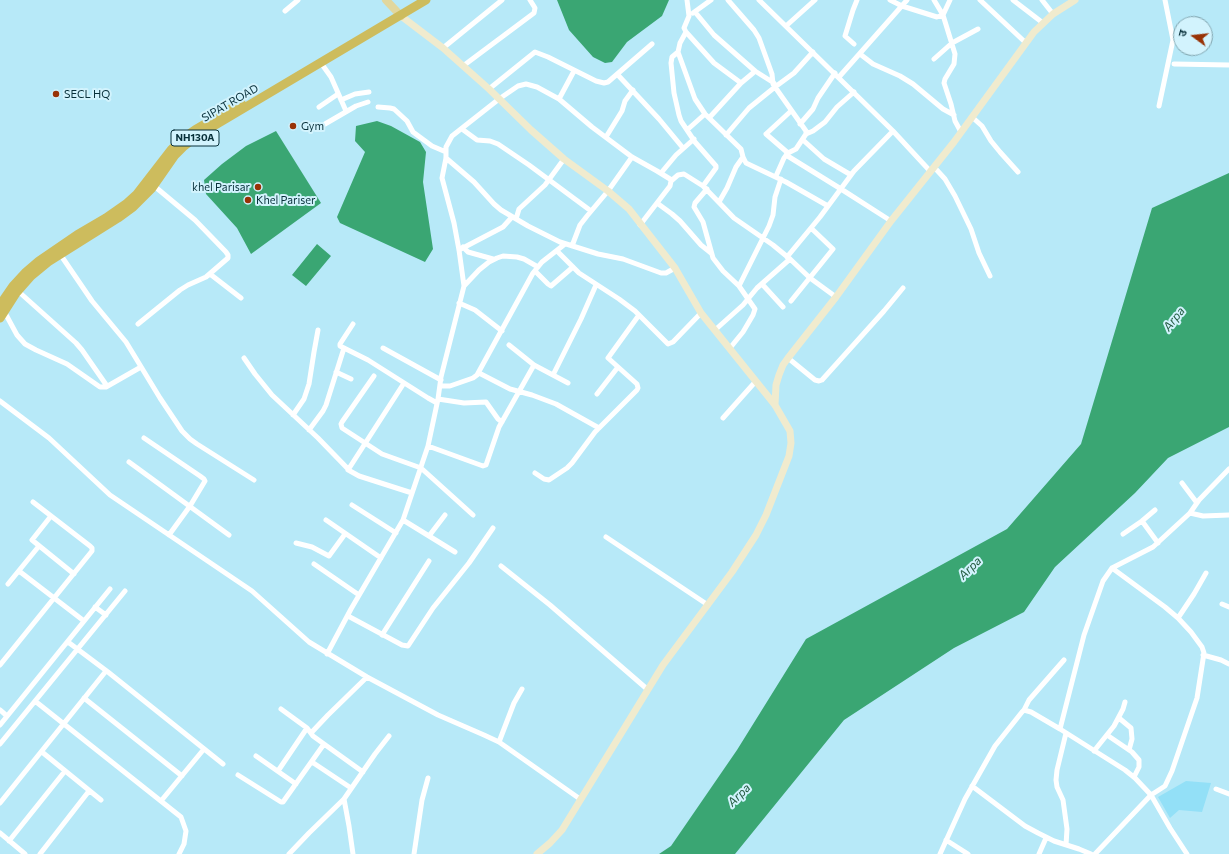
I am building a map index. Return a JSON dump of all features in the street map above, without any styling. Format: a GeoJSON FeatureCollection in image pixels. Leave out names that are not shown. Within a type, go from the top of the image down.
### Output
{"type":"FeatureCollection","features":[{"type":"Feature","properties":{"kind":"highway","name":"SIPAT ROAD"},"geometry":{"type":"LineString","coordinates":[[15,291],[60,254],[128,211],[154,185],[175,155],[192,140],[321,63],[398,14],[415,0]]}},
{"type":"Feature","properties":{"kind":"highway","name":"SIPAT ROAD"},"geometry":{"type":"LineString","coordinates":[[1,312],[25,273],[39,261],[77,235],[126,204],[145,186],[171,150],[188,134],[398,14],[426,0]]}},
{"type":"Feature","properties":{"kind":"main road"},"geometry":{"type":"LineString","coordinates":[[386,0],[398,14]]}},
{"type":"Feature","properties":{"kind":"street"},"geometry":{"type":"LineString","coordinates":[[285,11],[298,0]]}},
{"type":"Feature","properties":{"kind":"street"},"geometry":{"type":"LineString","coordinates":[[443,48],[502,0]]}},
{"type":"Feature","properties":{"kind":"street"},"geometry":{"type":"LineString","coordinates":[[463,66],[534,13],[535,8],[530,0]]}},
{"type":"Feature","properties":{"kind":"street"},"geometry":{"type":"LineString","coordinates":[[687,0],[690,16]]}},
{"type":"Feature","properties":{"kind":"street"},"geometry":{"type":"LineString","coordinates":[[711,0],[690,16],[684,28],[714,63],[741,83]]}},
{"type":"Feature","properties":{"kind":"street"},"geometry":{"type":"LineString","coordinates":[[728,0],[759,38],[772,74],[773,87]]}},
{"type":"Feature","properties":{"kind":"street"},"geometry":{"type":"LineString","coordinates":[[759,0],[932,169],[945,179],[971,229],[979,253],[990,276]]}},
{"type":"Feature","properties":{"kind":"street"},"geometry":{"type":"LineString","coordinates":[[786,26],[815,0]]}},
{"type":"Feature","properties":{"kind":"street"},"geometry":{"type":"LineString","coordinates":[[854,44],[846,36],[857,0]]}},
{"type":"Feature","properties":{"kind":"street"},"geometry":{"type":"LineString","coordinates":[[890,0],[902,6],[937,17],[943,15],[950,0]]}},
{"type":"Feature","properties":{"kind":"street"},"geometry":{"type":"LineString","coordinates":[[800,124],[813,109],[818,98],[837,75],[860,54],[907,0]]}},
{"type":"Feature","properties":{"kind":"street"},"geometry":{"type":"LineString","coordinates":[[934,0],[943,15],[955,54],[956,61],[944,82],[956,124],[961,132]]}},
{"type":"Feature","properties":{"kind":"street"},"geometry":{"type":"LineString","coordinates":[[980,0],[1026,44]]}},
{"type":"Feature","properties":{"kind":"street"},"geometry":{"type":"LineString","coordinates":[[1013,0],[1043,23]]}},
{"type":"Feature","properties":{"kind":"street"},"geometry":{"type":"LineString","coordinates":[[1042,0],[1053,14]]}},
{"type":"Feature","properties":{"kind":"street"},"geometry":{"type":"LineString","coordinates":[[775,405],[776,385],[783,365],[788,358],[836,297],[891,221],[961,132],[1034,32],[1067,2],[1075,0]]}},
{"type":"Feature","properties":{"kind":"street"},"geometry":{"type":"LineString","coordinates":[[1159,106],[1173,40],[1165,0]]}},
{"type":"Feature","properties":{"kind":"street"},"geometry":{"type":"LineString","coordinates":[[695,12],[714,35],[773,87],[792,111],[806,134]]}},
{"type":"Feature","properties":{"kind":"street"},"geometry":{"type":"LineString","coordinates":[[398,14],[443,48],[564,159],[608,190],[628,209],[675,268],[701,314],[775,405],[790,430],[791,443],[789,456],[766,515],[756,535],[732,572],[663,664],[580,799],[573,814],[562,830],[537,854]]}},
{"type":"Feature","properties":{"kind":"street"},"geometry":{"type":"LineString","coordinates":[[934,59],[952,43],[978,29]]}},
{"type":"Feature","properties":{"kind":"street"},"geometry":{"type":"LineString","coordinates":[[686,32],[680,43],[678,52],[695,99],[707,116],[741,149],[746,163],[778,178],[828,206]]}},
{"type":"Feature","properties":{"kind":"street"},"geometry":{"type":"LineString","coordinates":[[489,89],[535,52],[600,83],[608,82],[652,44]]}},
{"type":"Feature","properties":{"kind":"street"},"geometry":{"type":"LineString","coordinates":[[678,52],[672,59],[674,93],[679,115],[681,121],[694,140],[716,166],[695,203],[694,208],[703,222],[711,253],[716,264],[739,286],[755,309],[743,332],[730,348]]}},
{"type":"Feature","properties":{"kind":"street"},"geometry":{"type":"LineString","coordinates":[[726,135],[749,108],[773,87],[794,73],[813,52]]}},
{"type":"Feature","properties":{"kind":"street"},"geometry":{"type":"LineString","coordinates":[[860,54],[873,64],[900,76],[913,84],[943,109],[954,115]]}},
{"type":"Feature","properties":{"kind":"street"},"geometry":{"type":"LineString","coordinates":[[321,63],[330,77],[346,112]]}},
{"type":"Feature","properties":{"kind":"street"},"geometry":{"type":"LineString","coordinates":[[1174,64],[1229,65]]}},
{"type":"Feature","properties":{"kind":"street"},"geometry":{"type":"LineString","coordinates":[[687,130],[707,116],[755,70]]}},
{"type":"Feature","properties":{"kind":"street"},"geometry":{"type":"LineString","coordinates":[[559,99],[574,71]]}},
{"type":"Feature","properties":{"kind":"street"},"geometry":{"type":"LineString","coordinates":[[617,74],[659,119],[682,148]]}},
{"type":"Feature","properties":{"kind":"street"},"geometry":{"type":"LineString","coordinates":[[327,654],[403,520],[428,446],[441,380],[464,286],[461,249],[442,178],[446,147],[452,136],[518,86],[526,84],[537,86],[559,99],[632,157],[661,173],[671,181]]}},
{"type":"Feature","properties":{"kind":"street"},"geometry":{"type":"LineString","coordinates":[[606,137],[622,111],[625,101],[633,90]]}},
{"type":"Feature","properties":{"kind":"street"},"geometry":{"type":"LineString","coordinates":[[341,100],[355,94],[369,92]]}},
{"type":"Feature","properties":{"kind":"street"},"geometry":{"type":"LineString","coordinates":[[739,286],[773,215],[778,178],[782,162],[787,154],[796,149],[806,134],[813,131],[825,122],[854,92]]}},
{"type":"Feature","properties":{"kind":"street"},"geometry":{"type":"LineString","coordinates":[[319,107],[338,94]]}},
{"type":"Feature","properties":{"kind":"street"},"geometry":{"type":"LineString","coordinates":[[325,124],[356,106],[368,102]]}},
{"type":"Feature","properties":{"kind":"street"},"geometry":{"type":"LineString","coordinates":[[378,107],[394,109],[407,122],[413,132],[446,155],[494,204],[528,226],[566,244],[598,254],[623,259],[661,273],[666,273],[675,268]]}},
{"type":"Feature","properties":{"kind":"street"},"geometry":{"type":"LineString","coordinates":[[792,111],[766,134],[787,154],[891,221]]}},
{"type":"Feature","properties":{"kind":"street"},"geometry":{"type":"LineString","coordinates":[[972,117],[982,126],[995,146],[1018,172]]}},
{"type":"Feature","properties":{"kind":"street"},"geometry":{"type":"LineString","coordinates":[[462,129],[477,140],[490,141],[498,144],[591,211]]}},
{"type":"Feature","properties":{"kind":"street"},"geometry":{"type":"LineString","coordinates":[[715,330],[744,305],[762,284],[788,258],[852,174],[893,131]]}},
{"type":"Feature","properties":{"kind":"street"},"geometry":{"type":"LineString","coordinates":[[661,173],[682,148],[694,140]]}},
{"type":"Feature","properties":{"kind":"street"},"geometry":{"type":"LineString","coordinates":[[803,140],[824,159],[852,174]]}},
{"type":"Feature","properties":{"kind":"street"},"geometry":{"type":"LineString","coordinates":[[572,246],[580,226],[632,157]]}},
{"type":"Feature","properties":{"kind":"street"},"geometry":{"type":"LineString","coordinates":[[719,202],[736,167],[743,157]]}},
{"type":"Feature","properties":{"kind":"street"},"geometry":{"type":"LineString","coordinates":[[461,249],[503,226],[514,218],[519,209],[550,180],[564,159]]}},
{"type":"Feature","properties":{"kind":"street"},"geometry":{"type":"LineString","coordinates":[[640,225],[670,186],[671,181],[678,175],[684,174],[705,187],[734,218],[763,238],[810,278],[836,297]]}},
{"type":"Feature","properties":{"kind":"street"},"geometry":{"type":"LineString","coordinates":[[138,324],[180,290],[210,274],[226,260],[228,255],[195,220],[154,185]]}},
{"type":"Feature","properties":{"kind":"street"},"geometry":{"type":"LineString","coordinates":[[657,203],[680,221],[701,245],[711,253]]}},
{"type":"Feature","properties":{"kind":"street"},"geometry":{"type":"LineString","coordinates":[[792,301],[833,249],[811,228]]}},
{"type":"Feature","properties":{"kind":"street"},"geometry":{"type":"LineString","coordinates":[[440,386],[450,386],[473,378],[479,373],[520,295],[537,269],[542,262],[566,244]]}},
{"type":"Feature","properties":{"kind":"street"},"geometry":{"type":"LineString","coordinates":[[461,249],[493,259]]}},
{"type":"Feature","properties":{"kind":"street"},"geometry":{"type":"LineString","coordinates":[[557,251],[573,267],[596,285],[628,305],[668,344],[673,342],[701,314]]}},
{"type":"Feature","properties":{"kind":"street"},"geometry":{"type":"LineString","coordinates":[[60,254],[92,301],[126,342],[160,398],[185,435],[254,480]]}},
{"type":"Feature","properties":{"kind":"street"},"geometry":{"type":"LineString","coordinates":[[464,286],[479,270],[493,259],[503,256],[524,259],[537,269],[551,286],[573,267]]}},
{"type":"Feature","properties":{"kind":"street"},"geometry":{"type":"LineString","coordinates":[[210,274],[241,298]]}},
{"type":"Feature","properties":{"kind":"street"},"geometry":{"type":"LineString","coordinates":[[762,284],[782,307]]}},
{"type":"Feature","properties":{"kind":"street"},"geometry":{"type":"LineString","coordinates":[[553,375],[596,285]]}},
{"type":"Feature","properties":{"kind":"street"},"geometry":{"type":"LineString","coordinates":[[788,358],[815,380],[820,381],[880,316],[903,288]]}},
{"type":"Feature","properties":{"kind":"street"},"geometry":{"type":"LineString","coordinates":[[15,291],[76,343],[107,386]]}},
{"type":"Feature","properties":{"kind":"street"},"geometry":{"type":"LineString","coordinates":[[459,303],[475,310],[502,331]]}},
{"type":"Feature","properties":{"kind":"street"},"geometry":{"type":"LineString","coordinates":[[1,312],[25,344],[67,364],[103,388],[141,367]]}},
{"type":"Feature","properties":{"kind":"street"},"geometry":{"type":"LineString","coordinates":[[535,473],[547,480],[552,479],[572,463],[599,428],[638,388],[637,384],[608,358],[639,315]]}},
{"type":"Feature","properties":{"kind":"street"},"geometry":{"type":"LineString","coordinates":[[353,324],[340,346],[362,356],[404,383],[438,401],[464,403],[486,402],[498,419],[502,422]]}},
{"type":"Feature","properties":{"kind":"street"},"geometry":{"type":"LineString","coordinates":[[292,415],[304,399],[308,388],[318,330]]}},
{"type":"Feature","properties":{"kind":"street"},"geometry":{"type":"LineString","coordinates":[[509,345],[534,365],[568,383]]}},
{"type":"Feature","properties":{"kind":"street"},"geometry":{"type":"LineString","coordinates":[[309,430],[323,411],[344,348]]}},
{"type":"Feature","properties":{"kind":"street"},"geometry":{"type":"LineString","coordinates":[[382,348],[441,380]]}},
{"type":"Feature","properties":{"kind":"street"},"geometry":{"type":"LineString","coordinates":[[244,358],[264,386],[348,470],[359,476],[412,493]]}},
{"type":"Feature","properties":{"kind":"street"},"geometry":{"type":"LineString","coordinates":[[428,446],[484,466],[487,463],[502,422],[534,365]]}},
{"type":"Feature","properties":{"kind":"street"},"geometry":{"type":"LineString","coordinates":[[597,394],[618,368]]}},
{"type":"Feature","properties":{"kind":"street"},"geometry":{"type":"LineString","coordinates":[[336,372],[352,379]]}},
{"type":"Feature","properties":{"kind":"street"},"geometry":{"type":"LineString","coordinates":[[479,373],[510,390],[539,397],[556,404],[599,428]]}},
{"type":"Feature","properties":{"kind":"street"},"geometry":{"type":"LineString","coordinates":[[374,376],[341,424],[342,428],[387,456],[421,468],[473,515]]}},
{"type":"Feature","properties":{"kind":"street"},"geometry":{"type":"LineString","coordinates":[[723,418],[756,381]]}},
{"type":"Feature","properties":{"kind":"street"},"geometry":{"type":"LineString","coordinates":[[348,470],[404,383]]}},
{"type":"Feature","properties":{"kind":"street"},"geometry":{"type":"LineString","coordinates":[[0,401],[49,438],[110,495],[252,591],[309,642],[367,677],[438,714],[498,742],[580,799]]}},
{"type":"Feature","properties":{"kind":"street"},"geometry":{"type":"LineString","coordinates":[[144,438],[204,479],[205,484],[169,535]]}},
{"type":"Feature","properties":{"kind":"street"},"geometry":{"type":"LineString","coordinates":[[129,462],[230,535]]}},
{"type":"Feature","properties":{"kind":"street"},"geometry":{"type":"LineString","coordinates":[[1060,729],[1084,635],[1103,581],[1112,568],[1158,543],[1190,512],[1229,469]]}},
{"type":"Feature","properties":{"kind":"street"},"geometry":{"type":"LineString","coordinates":[[1182,483],[1197,503]]}},
{"type":"Feature","properties":{"kind":"street"},"geometry":{"type":"LineString","coordinates":[[0,665],[90,554],[92,548],[33,502]]}},
{"type":"Feature","properties":{"kind":"street"},"geometry":{"type":"LineString","coordinates":[[352,505],[396,533]]}},
{"type":"Feature","properties":{"kind":"street"},"geometry":{"type":"LineString","coordinates":[[1123,534],[1142,522],[1155,510]]}},
{"type":"Feature","properties":{"kind":"street"},"geometry":{"type":"LineString","coordinates":[[1190,512],[1203,516],[1229,515]]}},
{"type":"Feature","properties":{"kind":"street"},"geometry":{"type":"LineString","coordinates":[[429,536],[445,515]]}},
{"type":"Feature","properties":{"kind":"street"},"geometry":{"type":"LineString","coordinates":[[51,516],[32,540],[74,574]]}},
{"type":"Feature","properties":{"kind":"street"},"geometry":{"type":"LineString","coordinates":[[326,520],[381,558]]}},
{"type":"Feature","properties":{"kind":"street"},"geometry":{"type":"LineString","coordinates":[[403,520],[455,552]]}},
{"type":"Feature","properties":{"kind":"street"},"geometry":{"type":"LineString","coordinates":[[1142,522],[1158,543]]}},
{"type":"Feature","properties":{"kind":"street"},"geometry":{"type":"LineString","coordinates":[[348,616],[402,645],[408,646],[433,608],[469,563],[493,528]]}},
{"type":"Feature","properties":{"kind":"street"},"geometry":{"type":"LineString","coordinates":[[296,543],[312,547],[329,556],[345,534]]}},
{"type":"Feature","properties":{"kind":"street"},"geometry":{"type":"LineString","coordinates":[[606,538],[708,605]]}},
{"type":"Feature","properties":{"kind":"street"},"geometry":{"type":"LineString","coordinates":[[8,584],[39,546]]}},
{"type":"Feature","properties":{"kind":"street"},"geometry":{"type":"LineString","coordinates":[[382,635],[429,561]]}},
{"type":"Feature","properties":{"kind":"street"},"geometry":{"type":"LineString","coordinates":[[314,564],[360,595]]}},
{"type":"Feature","properties":{"kind":"street"},"geometry":{"type":"LineString","coordinates":[[501,566],[555,609],[647,689]]}},
{"type":"Feature","properties":{"kind":"street"},"geometry":{"type":"LineString","coordinates":[[972,786],[1025,826],[1046,838],[1091,854],[1151,795],[1165,786],[1172,771],[1198,698],[1203,655],[1202,647],[1178,618],[1112,568]]}},
{"type":"Feature","properties":{"kind":"street"},"geometry":{"type":"LineString","coordinates":[[19,571],[84,622]]}},
{"type":"Feature","properties":{"kind":"street"},"geometry":{"type":"LineString","coordinates":[[1178,618],[1206,573]]}},
{"type":"Feature","properties":{"kind":"street"},"geometry":{"type":"LineString","coordinates":[[0,725],[110,589]]}},
{"type":"Feature","properties":{"kind":"street"},"geometry":{"type":"LineString","coordinates":[[0,744],[125,591]]}},
{"type":"Feature","properties":{"kind":"street"},"geometry":{"type":"LineString","coordinates":[[1222,604],[1229,607]]}},
{"type":"Feature","properties":{"kind":"street"},"geometry":{"type":"LineString","coordinates":[[95,607],[106,615]]}},
{"type":"Feature","properties":{"kind":"street"},"geometry":{"type":"LineString","coordinates":[[68,642],[224,764]]}},
{"type":"Feature","properties":{"kind":"street"},"geometry":{"type":"LineString","coordinates":[[1203,655],[1229,664]]}},
{"type":"Feature","properties":{"kind":"street"},"geometry":{"type":"LineString","coordinates":[[940,854],[965,799],[995,746],[1024,710],[1029,700],[1064,660]]}},
{"type":"Feature","properties":{"kind":"street"},"geometry":{"type":"LineString","coordinates":[[0,803],[106,671]]}},
{"type":"Feature","properties":{"kind":"street"},"geometry":{"type":"LineString","coordinates":[[278,771],[309,731],[367,677]]}},
{"type":"Feature","properties":{"kind":"street"},"geometry":{"type":"LineString","coordinates":[[498,742],[512,708],[522,689]]}},
{"type":"Feature","properties":{"kind":"street"},"geometry":{"type":"LineString","coordinates":[[84,698],[182,776]]}},
{"type":"Feature","properties":{"kind":"street"},"geometry":{"type":"LineString","coordinates":[[35,701],[181,817],[186,831],[184,844],[179,854]]}},
{"type":"Feature","properties":{"kind":"street"},"geometry":{"type":"LineString","coordinates":[[1094,751],[1119,718],[1126,702]]}},
{"type":"Feature","properties":{"kind":"street"},"geometry":{"type":"LineString","coordinates":[[281,709],[324,744],[363,772]]}},
{"type":"Feature","properties":{"kind":"street"},"geometry":{"type":"LineString","coordinates":[[0,710],[7,716]]}},
{"type":"Feature","properties":{"kind":"street"},"geometry":{"type":"LineString","coordinates":[[1024,710],[1031,712],[1060,729],[1134,777],[1151,795],[1187,854]]}},
{"type":"Feature","properties":{"kind":"street"},"geometry":{"type":"LineString","coordinates":[[1119,718],[1131,728],[1132,739],[1128,750]]}},
{"type":"Feature","properties":{"kind":"street"},"geometry":{"type":"LineString","coordinates":[[1066,733],[1056,780],[1057,787],[1063,800],[1067,829],[1066,845]]}},
{"type":"Feature","properties":{"kind":"street"},"geometry":{"type":"LineString","coordinates":[[1107,735],[1137,757],[1140,763],[1134,777]]}},
{"type":"Feature","properties":{"kind":"street"},"geometry":{"type":"LineString","coordinates":[[292,853],[344,799],[389,736]]}},
{"type":"Feature","properties":{"kind":"street"},"geometry":{"type":"LineString","coordinates":[[238,775],[283,802],[286,800],[324,744]]}},
{"type":"Feature","properties":{"kind":"street"},"geometry":{"type":"LineString","coordinates":[[161,801],[204,748]]}},
{"type":"Feature","properties":{"kind":"street"},"geometry":{"type":"LineString","coordinates":[[42,752],[101,800]]}},
{"type":"Feature","properties":{"kind":"street"},"geometry":{"type":"LineString","coordinates":[[256,756],[296,784]]}},
{"type":"Feature","properties":{"kind":"street"},"geometry":{"type":"LineString","coordinates":[[312,762],[351,788]]}},
{"type":"Feature","properties":{"kind":"street"},"geometry":{"type":"LineString","coordinates":[[9,841],[65,771]]}},
{"type":"Feature","properties":{"kind":"street"},"geometry":{"type":"LineString","coordinates":[[414,854],[422,800],[428,778]]}},
{"type":"Feature","properties":{"kind":"street"},"geometry":{"type":"LineString","coordinates":[[1216,789],[1229,794]]}},
{"type":"Feature","properties":{"kind":"street"},"geometry":{"type":"LineString","coordinates":[[40,854],[89,791]]}},
{"type":"Feature","properties":{"kind":"street"},"geometry":{"type":"LineString","coordinates":[[344,799],[353,854]]}},
{"type":"Feature","properties":{"kind":"street"},"geometry":{"type":"LineString","coordinates":[[0,833],[25,854]]}},
{"type":"Feature","properties":{"kind":"street"},"geometry":{"type":"LineString","coordinates":[[1039,854],[1046,838]]}},
{"type":"Feature","properties":{"kind":"street"},"geometry":{"type":"LineString","coordinates":[[946,840],[968,854]]}},
{"type":"Feature","properties":{"kind":"shaded area"},"geometry":{"type":"Polygon","coordinates":[[[1186,781],[1211,783],[1202,812],[1179,810],[1170,818],[1158,797],[1186,781]]]}},
{"type":"Feature","properties":{"kind":"water"},"geometry":{"type":"Polygon","coordinates":[[[557,0],[669,0],[662,16],[627,42],[612,62],[605,63],[593,57],[569,30],[557,0]]]}},
{"type":"Feature","properties":{"kind":"water"},"geometry":{"type":"Polygon","coordinates":[[[377,121],[391,126],[420,142],[426,152],[423,182],[433,249],[425,262],[340,223],[337,217],[365,152],[355,141],[356,126],[377,121]]]}},
{"type":"Feature","properties":{"kind":"water","name":"khel Parisar"},"geometry":{"type":"Polygon","coordinates":[[[276,131],[321,203],[251,254],[237,228],[206,194],[204,180],[246,146],[276,131]]]}},
{"type":"Feature","properties":{"kind":"water","name":"Arpa"},"geometry":{"type":"Polygon","coordinates":[[[1229,173],[1229,427],[1168,458],[1135,493],[1055,567],[1024,612],[954,648],[844,720],[735,854],[659,854],[671,846],[737,750],[806,639],[1007,529],[1081,444],[1152,208],[1229,173]]]}},
{"type":"Feature","properties":{"kind":"water"},"geometry":{"type":"Polygon","coordinates":[[[317,244],[331,256],[306,286],[292,275],[317,244]]]}},
{"type":"Feature","properties":{"kind":"place","name":"SECL HQ"},"geometry":{"type":"Point","coordinates":[56,94]}},
{"type":"Feature","properties":{"kind":"place","name":"Gym"},"geometry":{"type":"Point","coordinates":[293,126]}},
{"type":"Feature","properties":{"kind":"place","name":"khel Parisar"},"geometry":{"type":"Point","coordinates":[258,187]}},
{"type":"Feature","properties":{"kind":"place","name":"Khel Pariser"},"geometry":{"type":"Point","coordinates":[248,200]}}]}
